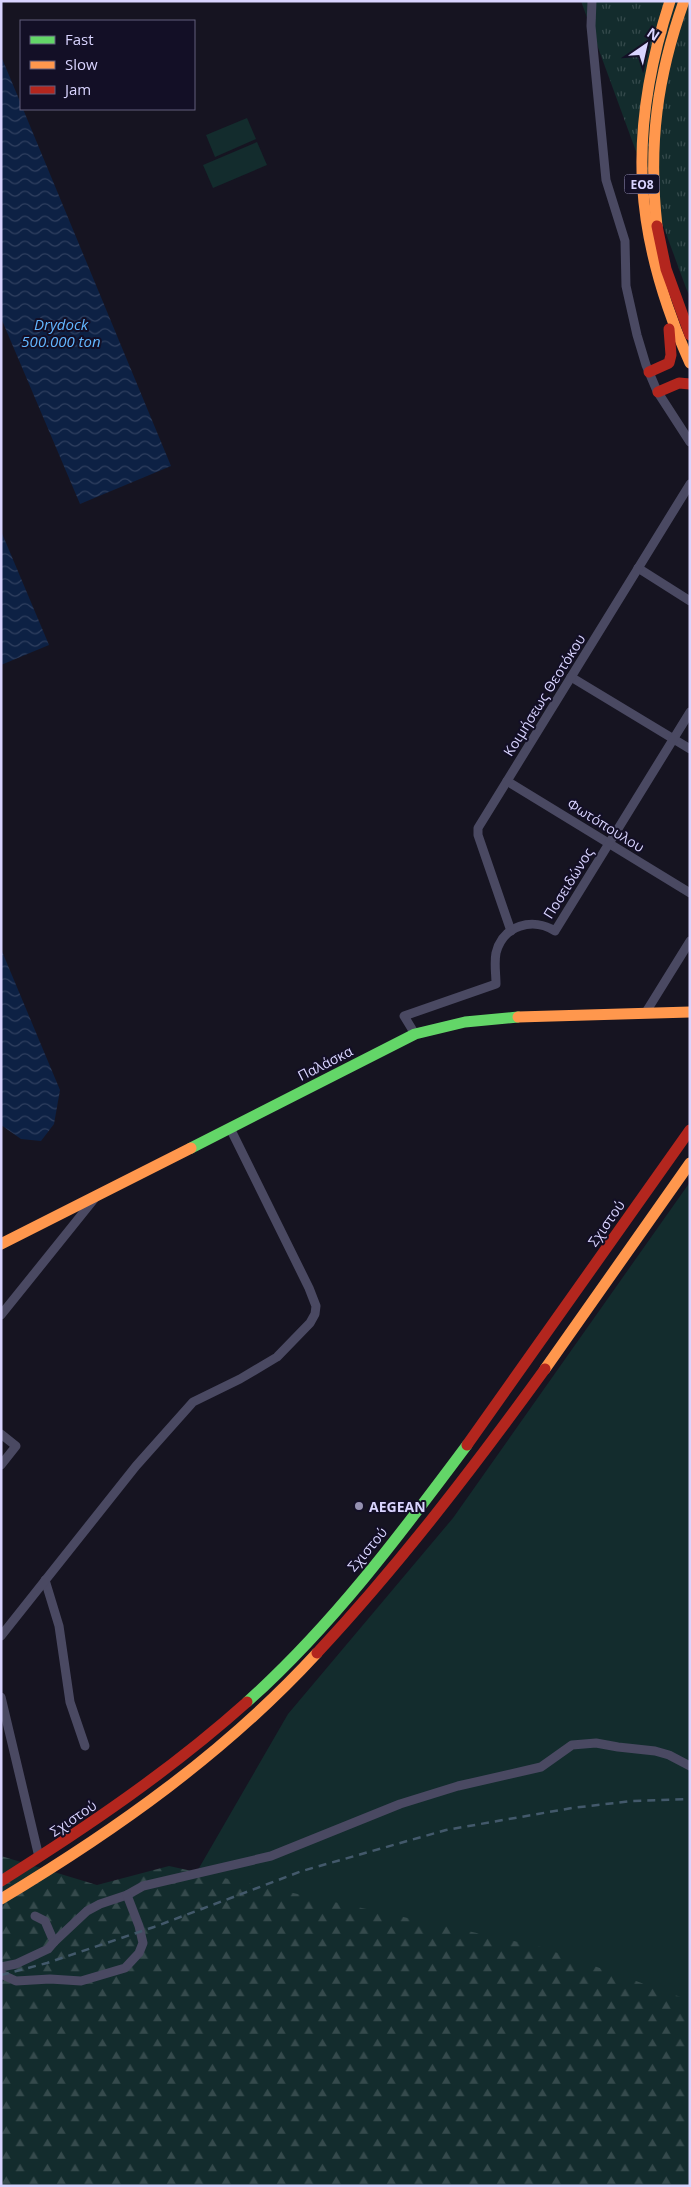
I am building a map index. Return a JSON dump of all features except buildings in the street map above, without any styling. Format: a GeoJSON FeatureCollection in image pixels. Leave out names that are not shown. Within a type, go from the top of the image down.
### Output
{"type":"FeatureCollection","features":[{"type":"Feature","properties":{"kind":"main road","name":"ΕΟ8"},"geometry":{"type":"LineString","coordinates":[[670,1],[663,19],[648,81],[641,154],[642,190],[648,234],[659,288],[680,344],[690,363]]}},
{"type":"Feature","properties":{"kind":"main road","name":"ΕΟ8"},"geometry":{"type":"LineString","coordinates":[[684,1],[667,52],[660,84],[654,118],[652,164],[654,206],[664,260],[690,334]]}},
{"type":"Feature","properties":{"kind":"main road"},"geometry":{"type":"LineString","coordinates":[[649,372],[665,366],[671,358],[668,312]]}},
{"type":"Feature","properties":{"kind":"main road"},"geometry":{"type":"LineString","coordinates":[[658,392],[679,383],[690,384]]}},
{"type":"Feature","properties":{"kind":"main road","name":"Παλάσκα"},"geometry":{"type":"LineString","coordinates":[[1,1244],[415,1034],[452,1022],[471,1020],[646,1012],[690,1012]]}},
{"type":"Feature","properties":{"kind":"main road","name":"Σχιστού"},"geometry":{"type":"LineString","coordinates":[[1,1881],[88,1826],[169,1767],[233,1714],[290,1661],[388,1548],[454,1463],[543,1341],[690,1130]]}},
{"type":"Feature","properties":{"kind":"main road"},"geometry":{"type":"LineString","coordinates":[[1,1899],[98,1840],[141,1809],[219,1746],[300,1672],[364,1602],[429,1522],[558,1352],[690,1163]]}},
{"type":"Feature","properties":{"kind":"street"},"geometry":{"type":"LineString","coordinates":[[592,1],[591,26],[606,180],[625,241],[629,304],[641,351],[649,372],[658,392],[690,442]]}},
{"type":"Feature","properties":{"kind":"street","name":"Κοιμήσεως Θεοτόκου"},"geometry":{"type":"LineString","coordinates":[[511,931],[478,834],[479,826],[690,484]]}},
{"type":"Feature","properties":{"kind":"street"},"geometry":{"type":"LineString","coordinates":[[638,568],[690,601]]}},
{"type":"Feature","properties":{"kind":"street"},"geometry":{"type":"LineString","coordinates":[[571,677],[690,749]]}},
{"type":"Feature","properties":{"kind":"street","name":"Ποσειδώνος"},"geometry":{"type":"LineString","coordinates":[[511,931],[522,925],[532,924],[546,926],[555,931],[690,712]]}},
{"type":"Feature","properties":{"kind":"street","name":"Φωτόπουλου"},"geometry":{"type":"LineString","coordinates":[[507,781],[690,893]]}},
{"type":"Feature","properties":{"kind":"street"},"geometry":{"type":"LineString","coordinates":[[415,1034],[404,1016],[496,984],[497,950],[503,938],[511,931]]}},
{"type":"Feature","properties":{"kind":"street"},"geometry":{"type":"LineString","coordinates":[[646,1012],[690,941]]}},
{"type":"Feature","properties":{"kind":"street"},"geometry":{"type":"LineString","coordinates":[[1,1636],[136,1466],[193,1402],[233,1383],[277,1357],[310,1323],[315,1314],[316,1306],[309,1288],[230,1128]]}},
{"type":"Feature","properties":{"kind":"street"},"geometry":{"type":"LineString","coordinates":[[1,1315],[97,1196]]}},
{"type":"Feature","properties":{"kind":"street"},"geometry":{"type":"LineString","coordinates":[[1,1434],[16,1446],[1,1465]]}},
{"type":"Feature","properties":{"kind":"street"},"geometry":{"type":"LineString","coordinates":[[45,1580],[59,1626],[70,1702],[85,1746]]}},
{"type":"Feature","properties":{"kind":"street"},"geometry":{"type":"LineString","coordinates":[[1,1697],[39,1858]]}},
{"type":"Feature","properties":{"kind":"street"},"geometry":{"type":"LineString","coordinates":[[1,1967],[16,1964],[48,1949],[87,1911],[100,1904],[127,1895],[143,1886],[242,1863],[287,1850],[351,1822],[408,1802],[458,1786],[541,1767],[572,1745],[596,1743],[655,1750],[690,1766]]}},
{"type":"Feature","properties":{"kind":"street"},"geometry":{"type":"LineString","coordinates":[[1,1974],[16,1981],[50,1979],[81,1981],[125,1968],[139,1954],[143,1944],[139,1926],[127,1895]]}},
{"type":"Feature","properties":{"kind":"street"},"geometry":{"type":"LineString","coordinates":[[35,1916],[45,1921],[54,1942]]}},
{"type":"Feature","properties":{"kind":"green space"},"geometry":{"type":"Polygon","coordinates":[[[581,1],[690,1],[690,297],[686,288],[581,1]]]}},
{"type":"Feature","properties":{"kind":"green space"},"geometry":{"type":"Polygon","coordinates":[[[247,118],[256,139],[215,157],[206,135],[247,118]]]}},
{"type":"Feature","properties":{"kind":"green space"},"geometry":{"type":"Polygon","coordinates":[[[257,142],[267,165],[213,188],[203,165],[257,142]]]}},
{"type":"Feature","properties":{"kind":"green space"},"geometry":{"type":"Polygon","coordinates":[[[690,1182],[690,2186],[1,2186],[158,1939],[288,1714],[453,1518],[690,1182]]]}},
{"type":"Feature","properties":{"kind":"green space"},"geometry":{"type":"Polygon","coordinates":[[[1,1856],[97,1885],[169,1866],[541,1947],[689,2000],[690,2186],[1,2186],[1,1856]]]}},
{"type":"Feature","properties":{"kind":"water","name":"Drydock 500.000 ton"},"geometry":{"type":"Polygon","coordinates":[[[1,56],[20,102],[20,110],[23,110],[171,466],[80,504],[1,318],[1,56]]]}},
{"type":"Feature","properties":{"kind":"water"},"geometry":{"type":"Polygon","coordinates":[[[1,531],[49,645],[1,665],[1,531]]]}},
{"type":"Feature","properties":{"kind":"water"},"geometry":{"type":"Polygon","coordinates":[[[1,949],[60,1090],[54,1124],[41,1141],[21,1139],[1,1125],[1,949]]]}},
{"type":"Feature","properties":{"kind":"railway"},"geometry":{"type":"LineString","coordinates":[[1,1975],[47,1963],[154,1927],[302,1871],[446,1830],[572,1808],[632,1801],[690,1799]]}},
{"type":"Feature","properties":{"kind":"traffic: fast"},"geometry":{"type":"LineString","coordinates":[[191,1148],[415,1034],[465,1022],[518,1017]]}},
{"type":"Feature","properties":{"kind":"traffic: fast"},"geometry":{"type":"LineString","coordinates":[[247,1702],[278,1673],[336,1611],[390,1546],[467,1445]]}},
{"type":"Feature","properties":{"kind":"traffic: slow"},"geometry":{"type":"LineString","coordinates":[[670,1],[656,49],[647,95],[642,140],[642,184],[647,227],[657,271],[671,316],[690,363]]}},
{"type":"Feature","properties":{"kind":"traffic: slow"},"geometry":{"type":"LineString","coordinates":[[657,226],[654,196],[654,139],[657,112],[667,57],[684,1]]}},
{"type":"Feature","properties":{"kind":"traffic: slow"},"geometry":{"type":"LineString","coordinates":[[518,1017],[690,1012]]}},
{"type":"Feature","properties":{"kind":"traffic: slow"},"geometry":{"type":"LineString","coordinates":[[1,1244],[191,1148]]}},
{"type":"Feature","properties":{"kind":"traffic: slow"},"geometry":{"type":"LineString","coordinates":[[545,1369],[690,1163]]}},
{"type":"Feature","properties":{"kind":"traffic: slow"},"geometry":{"type":"LineString","coordinates":[[1,1899],[128,1817],[168,1787],[245,1724],[317,1653]]}},
{"type":"Feature","properties":{"kind":"traffic: jam"},"geometry":{"type":"LineString","coordinates":[[657,226],[666,269],[690,335]]}},
{"type":"Feature","properties":{"kind":"traffic: jam"},"geometry":{"type":"LineString","coordinates":[[649,372],[669,363],[671,355],[669,329]]}},
{"type":"Feature","properties":{"kind":"traffic: jam"},"geometry":{"type":"LineString","coordinates":[[658,392],[679,383],[690,384]]}},
{"type":"Feature","properties":{"kind":"traffic: jam"},"geometry":{"type":"LineString","coordinates":[[467,1445],[690,1130]]}},
{"type":"Feature","properties":{"kind":"traffic: jam"},"geometry":{"type":"LineString","coordinates":[[317,1653],[378,1585],[436,1514],[545,1369]]}},
{"type":"Feature","properties":{"kind":"traffic: jam"},"geometry":{"type":"LineString","coordinates":[[1,1881],[128,1797],[189,1751],[247,1702]]}},
{"type":"Feature","properties":{"kind":"place","name":"AEGEAN"},"geometry":{"type":"Point","coordinates":[359,1506]}}]}
